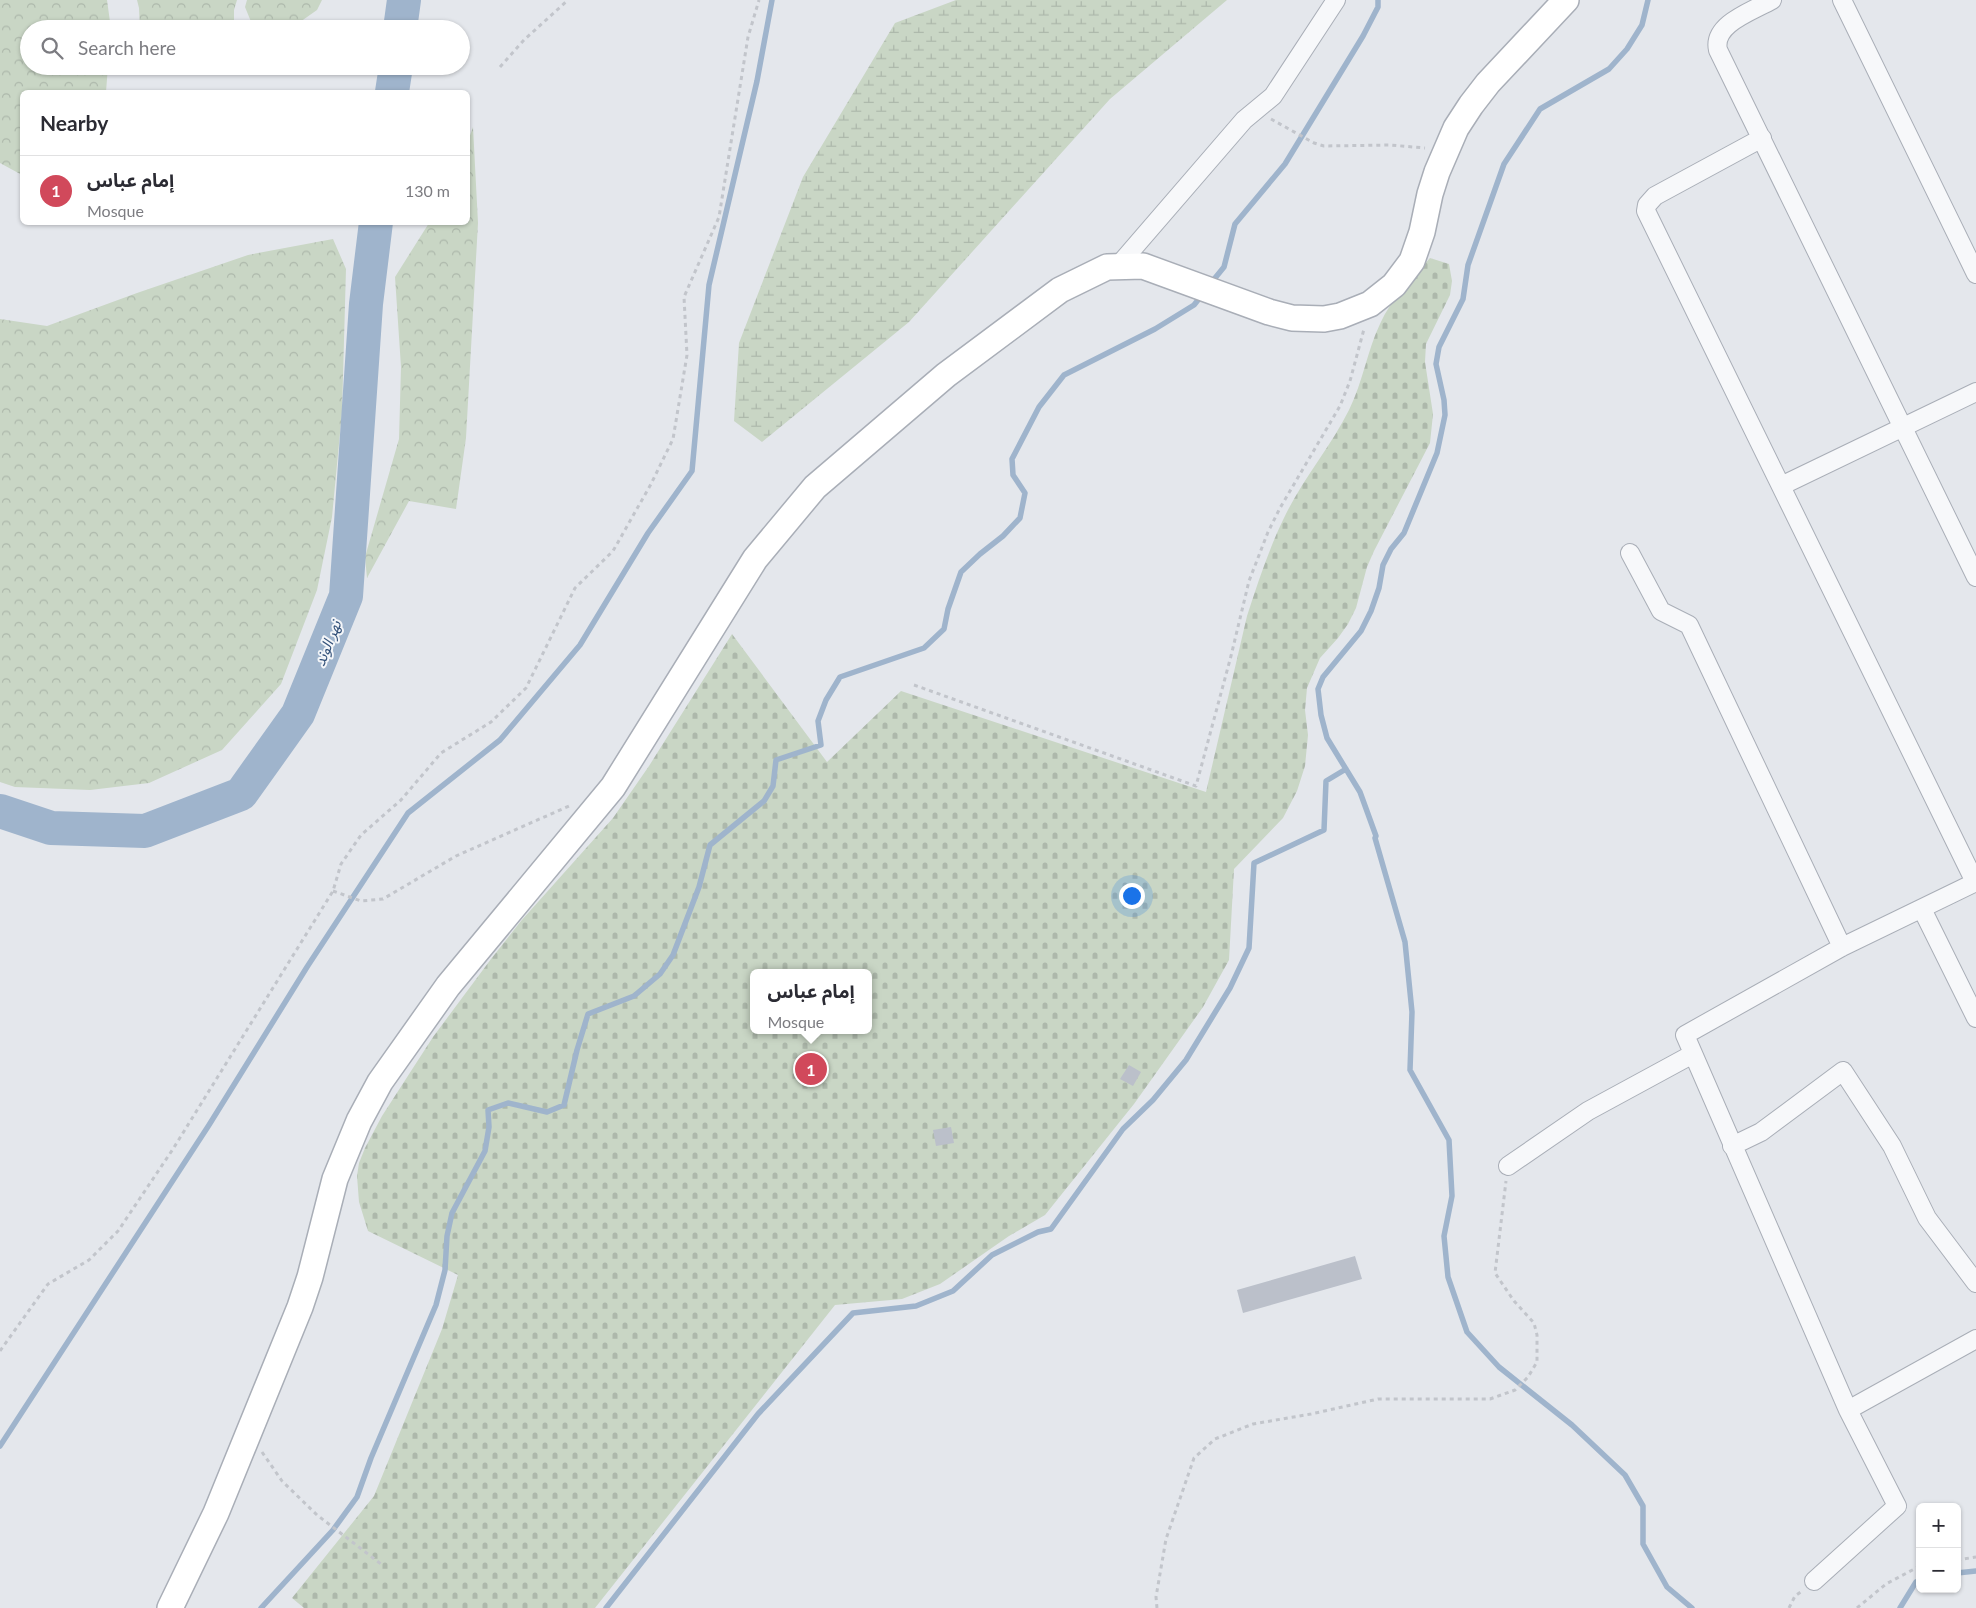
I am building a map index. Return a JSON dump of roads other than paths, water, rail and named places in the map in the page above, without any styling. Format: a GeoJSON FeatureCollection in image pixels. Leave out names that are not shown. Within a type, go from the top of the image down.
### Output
{"type":"FeatureCollection","features":[{"type":"Feature","properties":{"kind":"main road"},"geometry":{"type":"LineString","coordinates":[[170,1608],[216,1513],[300,1307],[310,1277],[335,1179],[359,1121],[380,1082],[448,986],[613,787],[755,559],[815,487],[946,375],[1060,290],[1107,267],[1143,266],[1269,312],[1308,320],[1340,316],[1370,304],[1394,285],[1412,261],[1422,232],[1436,172],[1471,105],[1488,83],[1566,0]]}},
{"type":"Feature","properties":{"kind":"street"},"geometry":{"type":"LineString","coordinates":[[1118,266],[1244,120],[1273,96],[1336,0]]}},
{"type":"Feature","properties":{"kind":"street"},"geometry":{"type":"LineString","coordinates":[[1772,0],[1728,24],[1717,38],[1718,50],[1976,577]]}},
{"type":"Feature","properties":{"kind":"street"},"geometry":{"type":"LineString","coordinates":[[1842,0],[1976,274]]}},
{"type":"Feature","properties":{"kind":"street"},"geometry":{"type":"LineString","coordinates":[[1762,138],[1655,196],[1647,205],[1646,211],[1976,882],[1842,947],[1685,1035],[1848,1410],[1897,1506],[1814,1581]]}},
{"type":"Feature","properties":{"kind":"street"},"geometry":{"type":"LineString","coordinates":[[1780,486],[1976,392]]}},
{"type":"Feature","properties":{"kind":"street"},"geometry":{"type":"LineString","coordinates":[[1630,553],[1661,611],[1689,625],[1842,947]]}},
{"type":"Feature","properties":{"kind":"street"},"geometry":{"type":"LineString","coordinates":[[1922,909],[1976,1018]]}},
{"type":"Feature","properties":{"kind":"street"},"geometry":{"type":"LineString","coordinates":[[1508,1166],[1588,1112],[1693,1054]]}},
{"type":"Feature","properties":{"kind":"street"},"geometry":{"type":"LineString","coordinates":[[1732,1146],[1761,1132],[1843,1072],[1892,1146],[1927,1218],[1976,1283]]}},
{"type":"Feature","properties":{"kind":"street"},"geometry":{"type":"LineString","coordinates":[[1848,1410],[1976,1339]]}},
{"type":"Feature","properties":{"kind":"waterway","name":"نهر الوند"},"geometry":{"type":"LineString","coordinates":[[401,20],[404,0]]}},
{"type":"Feature","properties":{"kind":"waterway"},"geometry":{"type":"LineString","coordinates":[[0,1446],[209,1125],[307,967],[408,813],[500,740],[580,645],[648,533],[692,471],[709,285],[757,81],[772,0]]}},
{"type":"Feature","properties":{"kind":"waterway"},"geometry":{"type":"LineString","coordinates":[[1211,283],[1224,267],[1235,224],[1285,164],[1363,36],[1378,7],[1378,0]]}},
{"type":"Feature","properties":{"kind":"waterway"},"geometry":{"type":"LineString","coordinates":[[1648,0],[1642,25],[1627,49],[1609,69],[1540,109],[1504,164],[1468,265],[1463,299],[1439,347],[1436,364],[1444,400],[1445,415],[1437,453],[1404,533],[1391,549],[1383,565],[1379,588],[1371,611],[1361,631],[1323,677],[1318,689],[1321,715],[1327,738],[1360,792],[1376,836],[1405,942],[1412,1012],[1410,1070],[1449,1140],[1452,1196],[1444,1236],[1448,1277],[1467,1332],[1499,1367],[1572,1425],[1625,1475],[1643,1506],[1643,1544],[1667,1587],[1692,1608]]}},
{"type":"Feature","properties":{"kind":"waterway","name":"نهر الوند"},"geometry":{"type":"LineString","coordinates":[[392,90],[395,75]]}},
{"type":"Feature","properties":{"kind":"waterway","name":"نهر الوند"},"geometry":{"type":"LineString","coordinates":[[0,811],[51,828],[145,831],[241,794],[298,714],[346,596],[366,304],[376,225]]}},
{"type":"Feature","properties":{"kind":"waterway"},"geometry":{"type":"LineString","coordinates":[[261,1608],[333,1530],[357,1497],[371,1458],[436,1305],[445,1270],[447,1236],[452,1213],[485,1151],[489,1127],[488,1110],[508,1103],[547,1112],[564,1105],[588,1014],[634,996],[660,974],[673,955],[699,887],[710,845],[764,801],[773,786],[776,760],[821,745],[818,721],[826,700],[840,677],[924,648],[944,629],[948,609],[961,572],[1003,536],[1020,518],[1025,493],[1013,475],[1012,459],[1039,407],[1064,375],[1155,329],[1194,305],[1202,295]]}},
{"type":"Feature","properties":{"kind":"waterway"},"geometry":{"type":"LineString","coordinates":[[606,1608],[758,1414],[853,1313],[916,1306],[953,1291],[992,1255],[1038,1232],[1051,1229],[1123,1129],[1153,1100],[1186,1060],[1230,988],[1249,948],[1254,863],[1324,830],[1326,781],[1346,769]]}},
{"type":"Feature","properties":{"kind":"waterway"},"geometry":{"type":"LineString","coordinates":[[1961,1573],[1976,1571]]}},
{"type":"Feature","properties":{"kind":"waterway"},"geometry":{"type":"LineString","coordinates":[[1900,1608],[1916,1582]]}},
{"type":"Feature","properties":{"kind":"place","name":"إمام عباس"},"geometry":{"type":"Point","coordinates":[811,1069]}}]}
